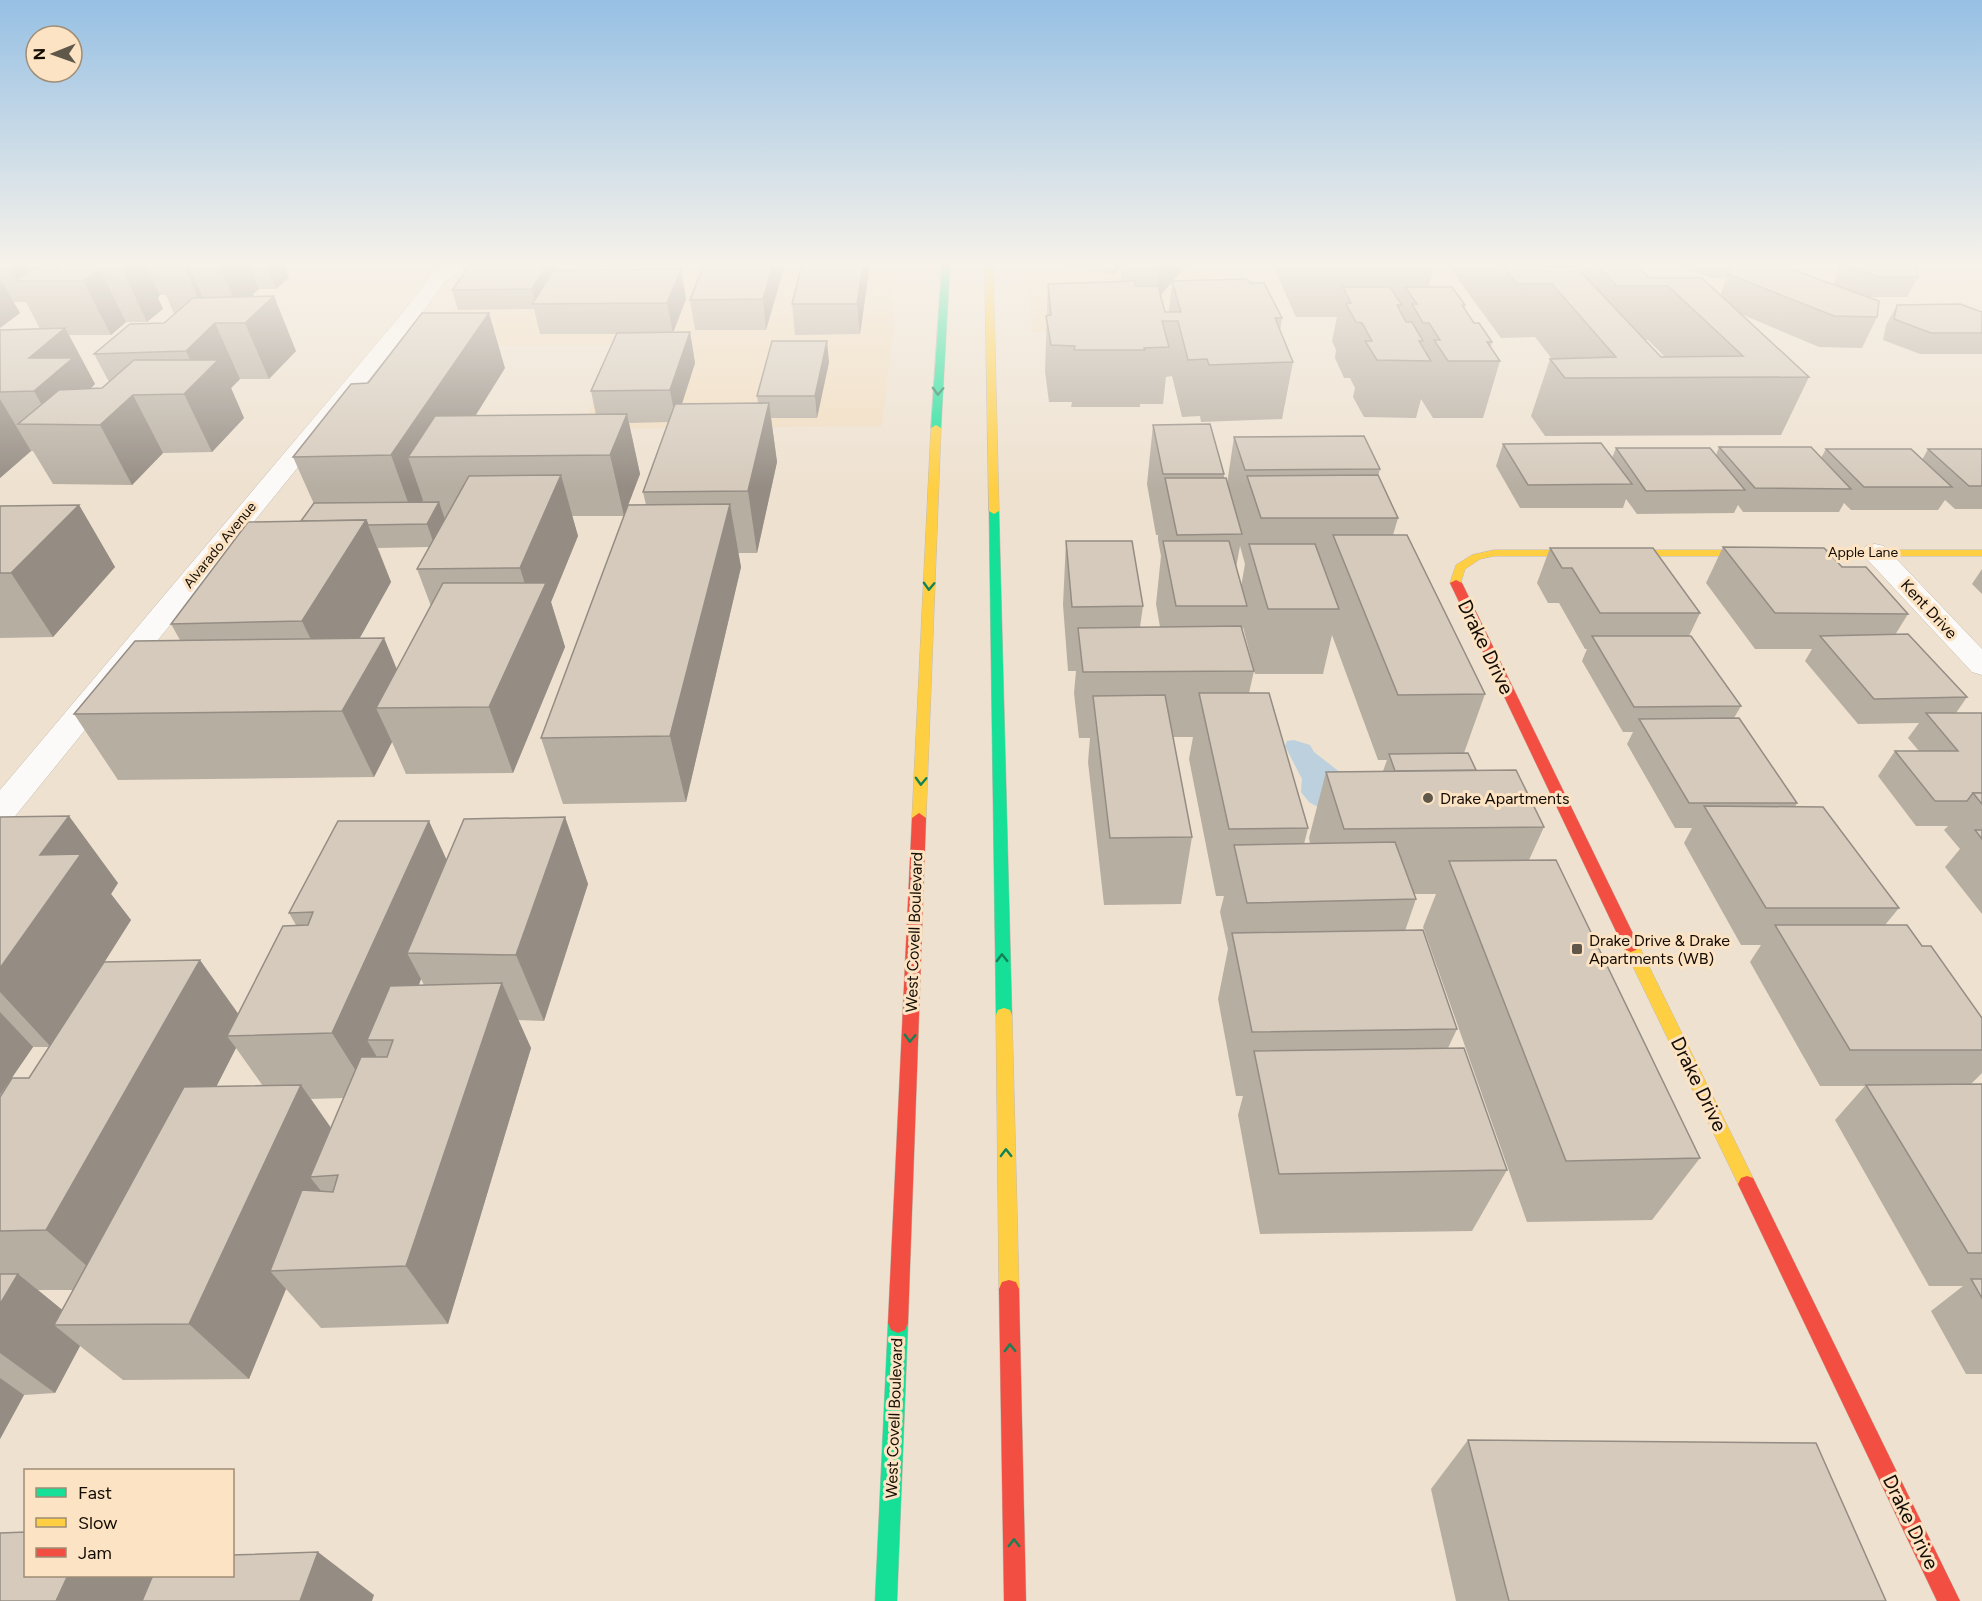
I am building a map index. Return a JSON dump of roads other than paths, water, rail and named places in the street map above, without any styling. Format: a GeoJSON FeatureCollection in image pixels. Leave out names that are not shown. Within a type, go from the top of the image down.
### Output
{"type":"FeatureCollection","features":[{"type":"Feature","properties":{"kind":"main road","name":"West Covell Boulevard"},"geometry":{"type":"LineString","coordinates":[[886,1601],[940,339]]}},
{"type":"Feature","properties":{"kind":"main road"},"geometry":{"type":"LineString","coordinates":[[990,339],[1015,1601]]}},
{"type":"Feature","properties":{"kind":"main road","name":"Apple Lane"},"geometry":{"type":"LineString","coordinates":[[1460,567],[1476,557],[1494,553],[1982,553]]}},
{"type":"Feature","properties":{"kind":"main road","name":"Drake Drive"},"geometry":{"type":"LineString","coordinates":[[1460,567],[1456,585],[1464,602],[1949,1601]]}},
{"type":"Feature","properties":{"kind":"street","name":"Alvarado Avenue"},"geometry":{"type":"LineString","coordinates":[[0,812],[392,339]]}},
{"type":"Feature","properties":{"kind":"street","name":"Kent Drive"},"geometry":{"type":"LineString","coordinates":[[1875,552],[1982,666]]}},
{"type":"Feature","properties":{"kind":"water"},"geometry":{"type":"Polygon","coordinates":[[[1294,740],[1310,745],[1314,752],[1346,777],[1327,812],[1309,802],[1301,792],[1302,779],[1285,746],[1287,741],[1294,740]]]}},
{"type":"Feature","properties":{"kind":"place","name":"Drake Apartments"},"geometry":{"type":"Point","coordinates":[1428,798]}},
{"type":"Feature","properties":{"kind":"place","name":"Drake Drive & Drake Apartments (WB)"},"geometry":{"type":"Point","coordinates":[1577,949]}}]}
